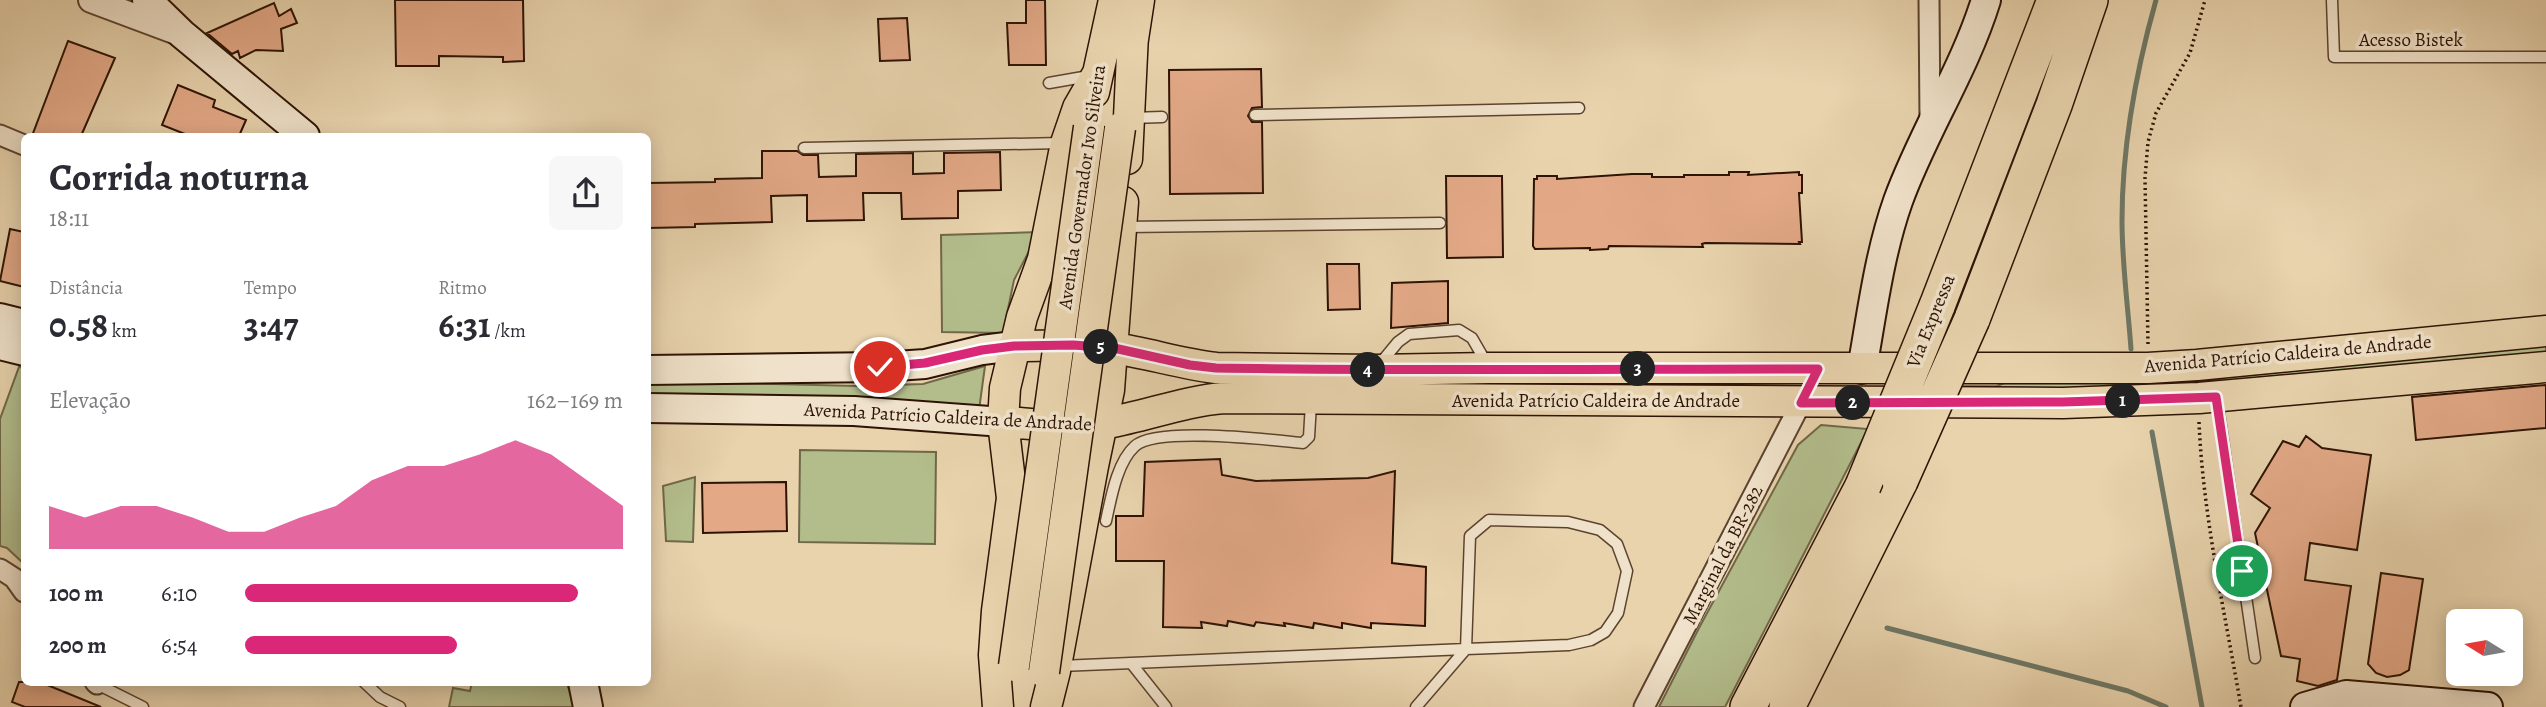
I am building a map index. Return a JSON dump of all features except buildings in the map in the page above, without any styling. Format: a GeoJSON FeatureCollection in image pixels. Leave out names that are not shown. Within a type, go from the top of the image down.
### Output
{"type":"FeatureCollection","features":[{"type":"Feature","properties":{"kind":"highway","name":"Via Expressa"},"geometry":{"type":"LineString","coordinates":[[1787,707],[1900,481],[1972,319],[2054,105],[2090,0]]}},
{"type":"Feature","properties":{"kind":"highway","name":"Via Expressa"},"geometry":{"type":"LineString","coordinates":[[1748,707],[1863,486],[1937,306],[2054,2]]}},
{"type":"Feature","properties":{"kind":"main road"},"geometry":{"type":"LineString","coordinates":[[147,0],[182,34],[301,133]]}},
{"type":"Feature","properties":{"kind":"main road","name":"Avenida Governador Ivo Silveira"},"geometry":{"type":"LineString","coordinates":[[1008,707],[1077,135],[1097,75],[1114,0]]}},
{"type":"Feature","properties":{"kind":"main road","name":"Avenida Governador Ivo Silveira"},"geometry":{"type":"LineString","coordinates":[[1039,707],[1050,669],[1125,123],[1133,34],[1139,0]]}},
{"type":"Feature","properties":{"kind":"main road"},"geometry":{"type":"LineString","coordinates":[[1862,369],[1886,236],[1930,124],[1968,51],[1986,0]]}},
{"type":"Feature","properties":{"kind":"main road"},"geometry":{"type":"LineString","coordinates":[[1046,707],[1050,669],[1104,424],[1114,348],[1125,123]]}},
{"type":"Feature","properties":{"kind":"main road"},"geometry":{"type":"LineString","coordinates":[[998,707],[993,655],[1012,498],[1003,422],[1004,388],[1077,135]]}},
{"type":"Feature","properties":{"kind":"main road"},"geometry":{"type":"LineString","coordinates":[[0,318],[21,323]]}},
{"type":"Feature","properties":{"kind":"main road","name":"Avenida Patrício Caldeira de Andrade"},"geometry":{"type":"LineString","coordinates":[[651,370],[880,367],[925,363],[1014,346],[1073,345],[1114,348],[1216,368],[2148,368],[2546,331]]}},
{"type":"Feature","properties":{"kind":"main road","name":"Avenida Patrício Caldeira de Andrade"},"geometry":{"type":"LineString","coordinates":[[651,408],[854,411],[1059,425],[1104,424],[1199,400],[2063,402],[2208,397],[2546,367]]}},
{"type":"Feature","properties":{"kind":"main road"},"geometry":{"type":"LineString","coordinates":[[1801,403],[1818,369]]}},
{"type":"Feature","properties":{"kind":"main road"},"geometry":{"type":"LineString","coordinates":[[584,686],[589,707]]}},
{"type":"Feature","properties":{"kind":"main road"},"geometry":{"type":"LineString","coordinates":[[2305,707],[2346,695],[2488,707]]}},
{"type":"Feature","properties":{"kind":"street"},"geometry":{"type":"LineString","coordinates":[[1929,0],[1930,124]]}},
{"type":"Feature","properties":{"kind":"street"},"geometry":{"type":"LineString","coordinates":[[98,1],[182,34]]}},
{"type":"Feature","properties":{"kind":"street"},"geometry":{"type":"LineString","coordinates":[[0,135],[21,144]]}},
{"type":"Feature","properties":{"kind":"street","name":"Marginal da BR-282"},"geometry":{"type":"LineString","coordinates":[[1644,707],[1801,403]]}},
{"type":"Feature","properties":{"kind":"street"},"geometry":{"type":"LineString","coordinates":[[0,569],[21,588]]}},
{"type":"Feature","properties":{"kind":"lane","name":"Acesso Bistek"},"geometry":{"type":"LineString","coordinates":[[2332,0],[2334,57],[2546,57]]}},
{"type":"Feature","properties":{"kind":"lane"},"geometry":{"type":"LineString","coordinates":[[1049,83],[1097,75]]}},
{"type":"Feature","properties":{"kind":"lane"},"geometry":{"type":"LineString","coordinates":[[1255,115],[1579,108]]}},
{"type":"Feature","properties":{"kind":"lane"},"geometry":{"type":"LineString","coordinates":[[1125,123],[1162,117]]}},
{"type":"Feature","properties":{"kind":"lane"},"geometry":{"type":"LineString","coordinates":[[804,148],[1077,135]]}},
{"type":"Feature","properties":{"kind":"lane"},"geometry":{"type":"LineString","coordinates":[[1120,227],[1440,223]]}},
{"type":"Feature","properties":{"kind":"lane"},"geometry":{"type":"LineString","coordinates":[[2208,397],[2255,658]]}},
{"type":"Feature","properties":{"kind":"lane"},"geometry":{"type":"LineString","coordinates":[[1106,521],[1116,479],[1133,448],[1141,442],[1181,435],[1303,443],[1309,437],[1311,399]]}},
{"type":"Feature","properties":{"kind":"lane"},"geometry":{"type":"LineString","coordinates":[[1050,669],[1131,663],[1466,649],[1569,645],[1591,640],[1605,632],[1618,613],[1627,571],[1617,544],[1600,530],[1568,522],[1489,520],[1479,527],[1470,536],[1466,649],[1416,707]]}},
{"type":"Feature","properties":{"kind":"lane"},"geometry":{"type":"LineString","coordinates":[[1131,663],[1166,707]]}},
{"type":"Feature","properties":{"kind":"lane"},"geometry":{"type":"LineString","coordinates":[[102,686],[143,707]]}},
{"type":"Feature","properties":{"kind":"lane"},"geometry":{"type":"LineString","coordinates":[[369,686],[400,707]]}},
{"type":"Feature","properties":{"kind":"path"},"geometry":{"type":"LineString","coordinates":[[2148,368],[2145,178],[2148,142],[2155,113],[2190,53],[2204,0]]}},
{"type":"Feature","properties":{"kind":"path"},"geometry":{"type":"LineString","coordinates":[[2208,397],[2201,458],[2241,707]]}},
{"type":"Feature","properties":{"kind":"green space"},"geometry":{"type":"Polygon","coordinates":[[[1039,232],[1014,280],[1003,333],[942,332],[941,235],[1039,232]]]}},
{"type":"Feature","properties":{"kind":"green space"},"geometry":{"type":"Polygon","coordinates":[[[2546,339],[2546,354],[2200,388],[1821,389],[1997,386],[2022,376],[2546,339]]]}},
{"type":"Feature","properties":{"kind":"green space"},"geometry":{"type":"Polygon","coordinates":[[[985,366],[979,410],[651,398],[651,381],[858,386],[923,384],[985,366]]]}},
{"type":"Feature","properties":{"kind":"green space"},"geometry":{"type":"Polygon","coordinates":[[[21,367],[21,561],[7,548],[0,546],[0,419],[21,367]]]}},
{"type":"Feature","properties":{"kind":"green space"},"geometry":{"type":"Polygon","coordinates":[[[1821,425],[1868,429],[1725,707],[1659,707],[1798,445],[1821,425]]]}},
{"type":"Feature","properties":{"kind":"green space"},"geometry":{"type":"Polygon","coordinates":[[[800,450],[936,452],[935,544],[799,542],[800,450]]]}},
{"type":"Feature","properties":{"kind":"green space"},"geometry":{"type":"Polygon","coordinates":[[[695,477],[693,542],[666,541],[663,486],[695,477]]]}},
{"type":"Feature","properties":{"kind":"green space"},"geometry":{"type":"Polygon","coordinates":[[[471,686],[568,686],[574,707],[449,707],[453,688],[470,691],[471,686]]]}},
{"type":"Feature","properties":{"kind":"waterway"},"geometry":{"type":"LineString","coordinates":[[2131,349],[2122,237],[2124,165],[2136,82],[2156,0]]}},
{"type":"Feature","properties":{"kind":"waterway"},"geometry":{"type":"LineString","coordinates":[[2152,432],[2202,707]]}},
{"type":"Feature","properties":{"kind":"waterway"},"geometry":{"type":"LineString","coordinates":[[1887,628],[2128,691],[2166,707]]}},
{"type":"Feature","properties":{"kind":"route"},"geometry":{"type":"LineString","coordinates":[[880,367],[925,363],[1014,346],[1073,345],[1114,348],[1216,368],[1818,369],[1801,403],[2063,402],[2216,397],[2242,571]]}}]}
